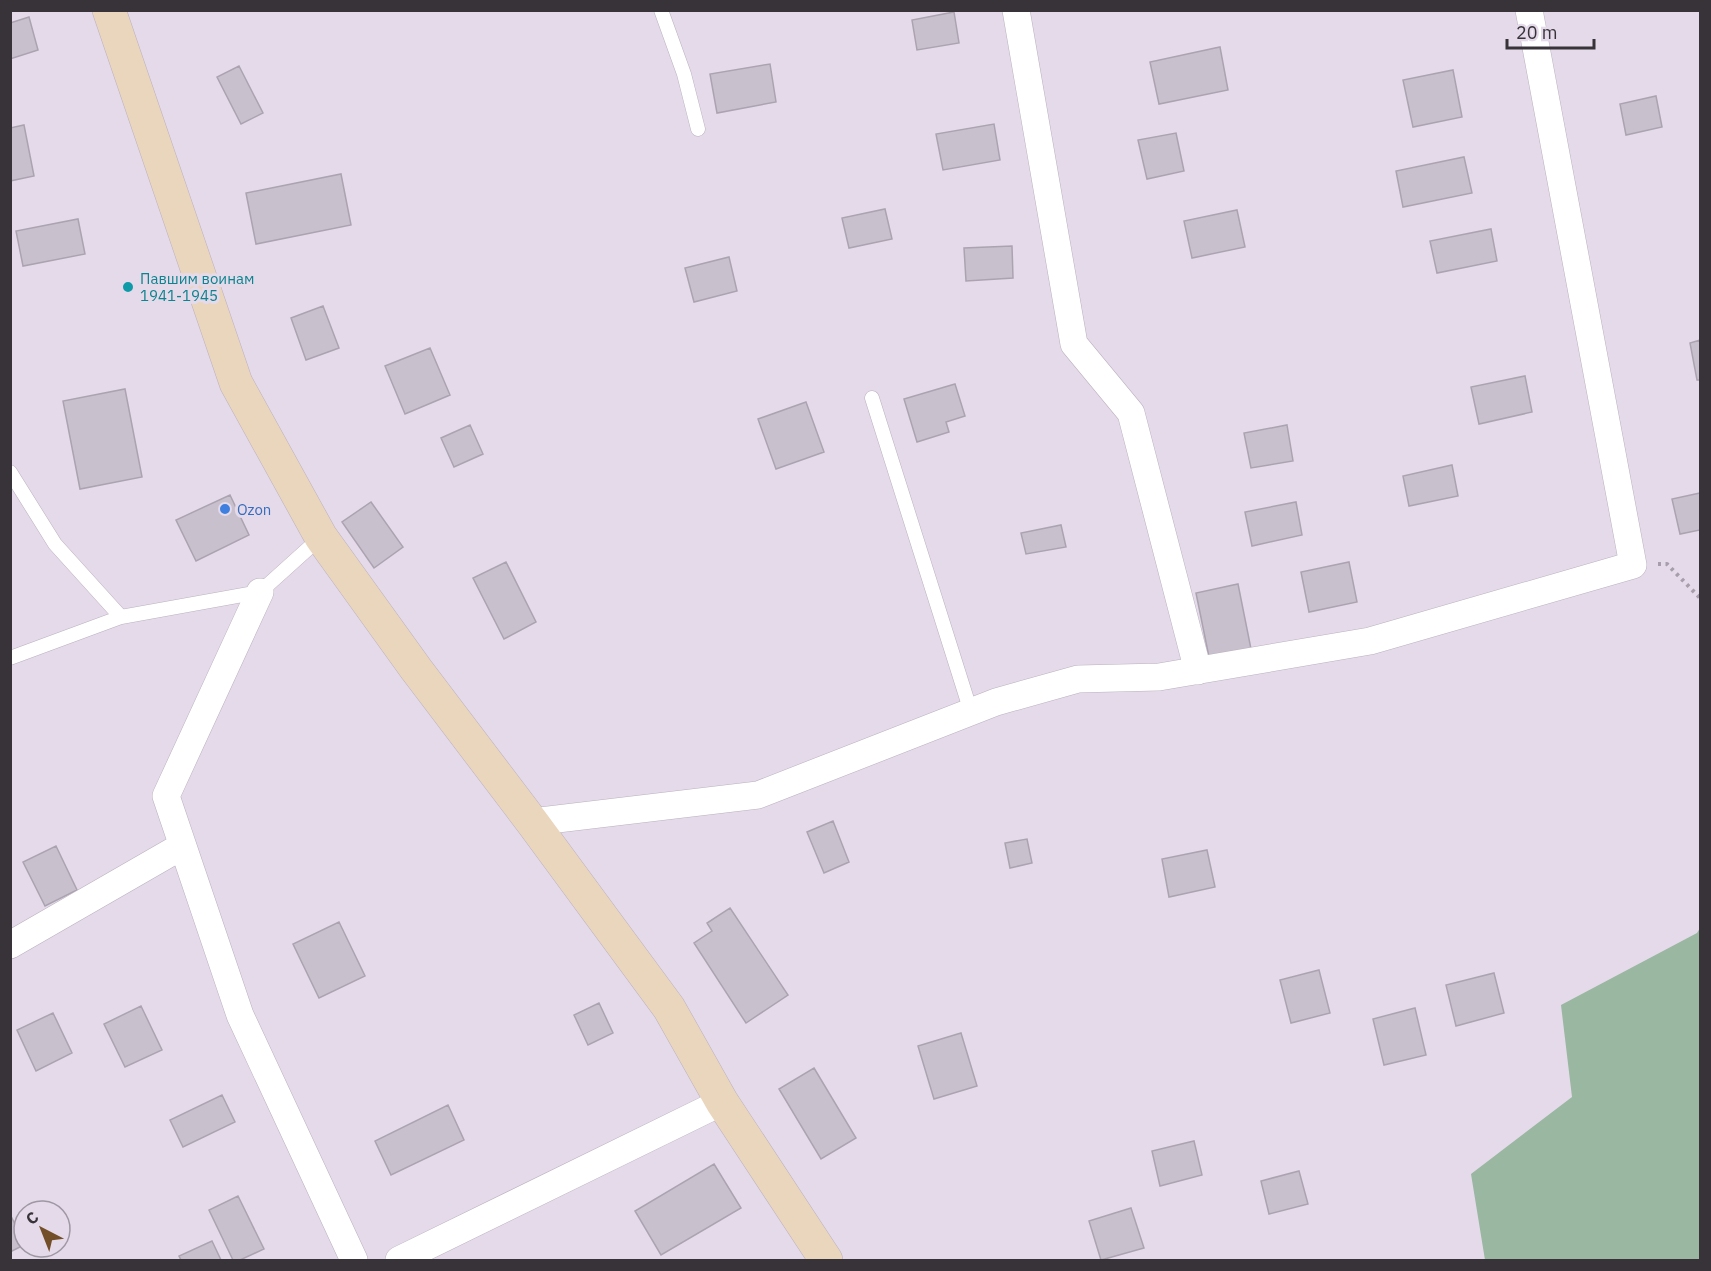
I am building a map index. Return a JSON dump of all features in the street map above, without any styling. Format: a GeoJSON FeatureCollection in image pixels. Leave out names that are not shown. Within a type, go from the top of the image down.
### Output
{"type":"FeatureCollection","features":[{"type":"Feature","properties":{"kind":"street"},"geometry":{"type":"LineString","coordinates":[[109,10],[236,383],[321,537],[416,669],[669,1008],[722,1102],[826,1260]]}},
{"type":"Feature","properties":{"kind":"street"},"geometry":{"type":"LineString","coordinates":[[1016,10],[1074,344],[1131,413],[1198,671]]}},
{"type":"Feature","properties":{"kind":"street"},"geometry":{"type":"LineString","coordinates":[[532,822],[758,795],[996,702],[1078,679],[1160,677],[1370,641],[1633,565],[1529,10]]}},
{"type":"Feature","properties":{"kind":"street"},"geometry":{"type":"LineString","coordinates":[[260,592],[166,796],[240,1015],[354,1260]]}},
{"type":"Feature","properties":{"kind":"street"},"geometry":{"type":"LineString","coordinates":[[10,945],[182,846]]}},
{"type":"Feature","properties":{"kind":"street"},"geometry":{"type":"LineString","coordinates":[[399,1260],[722,1102]]}},
{"type":"Feature","properties":{"kind":"lane"},"geometry":{"type":"LineString","coordinates":[[661,10],[684,74],[698,129]]}},
{"type":"Feature","properties":{"kind":"lane"},"geometry":{"type":"LineString","coordinates":[[872,399],[971,712]]}},
{"type":"Feature","properties":{"kind":"lane"},"geometry":{"type":"LineString","coordinates":[[10,472],[55,544],[121,617]]}},
{"type":"Feature","properties":{"kind":"lane"},"geometry":{"type":"LineString","coordinates":[[10,658],[121,617],[260,592],[321,537]]}},
{"type":"Feature","properties":{"kind":"path"},"geometry":{"type":"LineString","coordinates":[[1633,565],[1667,564],[1701,598]]}},
{"type":"Feature","properties":{"kind":"green space"},"geometry":{"type":"Polygon","coordinates":[[[1700,928],[1700,1260],[1485,1260],[1471,1174],[1572,1097],[1561,1005],[1697,933],[1700,928]]]}},
{"type":"Feature","properties":{"kind":"building"},"geometry":{"type":"Polygon","coordinates":[[[954,12],[959,43],[917,50],[912,20],[954,12]]]}},
{"type":"Feature","properties":{"kind":"building"},"geometry":{"type":"Polygon","coordinates":[[[29,17],[38,50],[10,59],[10,23],[29,17]]]}},
{"type":"Feature","properties":{"kind":"building"},"geometry":{"type":"Polygon","coordinates":[[[1220,47],[1228,90],[1159,104],[1150,62],[1220,47]]]}},
{"type":"Feature","properties":{"kind":"building"},"geometry":{"type":"Polygon","coordinates":[[[770,64],[776,102],[717,113],[710,74],[770,64]]]}},
{"type":"Feature","properties":{"kind":"building"},"geometry":{"type":"Polygon","coordinates":[[[239,66],[263,113],[241,124],[217,77],[239,66]]]}},
{"type":"Feature","properties":{"kind":"building"},"geometry":{"type":"Polygon","coordinates":[[[1453,70],[1462,117],[1413,127],[1403,80],[1453,70]]]}},
{"type":"Feature","properties":{"kind":"building"},"geometry":{"type":"Polygon","coordinates":[[[1656,96],[1662,127],[1626,135],[1620,104],[1656,96]]]}},
{"type":"Feature","properties":{"kind":"building"},"geometry":{"type":"Polygon","coordinates":[[[994,124],[1000,160],[943,170],[936,134],[994,124]]]}},
{"type":"Feature","properties":{"kind":"building"},"geometry":{"type":"Polygon","coordinates":[[[24,125],[34,176],[10,181],[10,128],[24,125]]]}},
{"type":"Feature","properties":{"kind":"building"},"geometry":{"type":"Polygon","coordinates":[[[1176,133],[1184,171],[1147,179],[1138,140],[1176,133]]]}},
{"type":"Feature","properties":{"kind":"building"},"geometry":{"type":"Polygon","coordinates":[[[1464,157],[1472,193],[1403,207],[1396,171],[1464,157]]]}},
{"type":"Feature","properties":{"kind":"building"},"geometry":{"type":"Polygon","coordinates":[[[341,174],[351,225],[256,244],[246,193],[341,174]]]}},
{"type":"Feature","properties":{"kind":"building"},"geometry":{"type":"Polygon","coordinates":[[[885,209],[892,239],[849,248],[842,218],[885,209]]]}},
{"type":"Feature","properties":{"kind":"building"},"geometry":{"type":"Polygon","coordinates":[[[1237,210],[1245,247],[1192,258],[1184,221],[1237,210]]]}},
{"type":"Feature","properties":{"kind":"building"},"geometry":{"type":"Polygon","coordinates":[[[78,219],[85,254],[23,266],[16,231],[78,219]]]}},
{"type":"Feature","properties":{"kind":"building"},"geometry":{"type":"Polygon","coordinates":[[[1491,229],[1497,261],[1437,273],[1430,241],[1491,229]]]}},
{"type":"Feature","properties":{"kind":"building"},"geometry":{"type":"Polygon","coordinates":[[[1012,246],[1013,278],[966,281],[964,248],[1012,246]]]}},
{"type":"Feature","properties":{"kind":"building"},"geometry":{"type":"Polygon","coordinates":[[[729,257],[737,291],[694,302],[685,268],[729,257]]]}},
{"type":"Feature","properties":{"kind":"building"},"geometry":{"type":"Polygon","coordinates":[[[323,306],[339,348],[306,360],[291,318],[323,306]]]}},
{"type":"Feature","properties":{"kind":"building"},"geometry":{"type":"Polygon","coordinates":[[[1700,340],[1700,380],[1697,380],[1690,343],[1700,340]]]}},
{"type":"Feature","properties":{"kind":"building"},"geometry":{"type":"Polygon","coordinates":[[[430,348],[450,395],[405,414],[385,366],[430,348]]]}},
{"type":"Feature","properties":{"kind":"building"},"geometry":{"type":"Polygon","coordinates":[[[1525,376],[1532,412],[1479,424],[1471,387],[1525,376]]]}},
{"type":"Feature","properties":{"kind":"building"},"geometry":{"type":"Polygon","coordinates":[[[955,384],[965,416],[946,422],[949,432],[917,442],[904,399],[955,384]]]}},
{"type":"Feature","properties":{"kind":"building"},"geometry":{"type":"Polygon","coordinates":[[[125,389],[142,477],[80,489],[63,401],[125,389]]]}},
{"type":"Feature","properties":{"kind":"building"},"geometry":{"type":"Polygon","coordinates":[[[806,402],[824,452],[776,469],[758,419],[806,402]]]}},
{"type":"Feature","properties":{"kind":"building"},"geometry":{"type":"Polygon","coordinates":[[[470,425],[483,454],[454,467],[441,438],[470,425]]]}},
{"type":"Feature","properties":{"kind":"building"},"geometry":{"type":"Polygon","coordinates":[[[1287,425],[1293,461],[1251,468],[1244,433],[1287,425]]]}},
{"type":"Feature","properties":{"kind":"building"},"geometry":{"type":"Polygon","coordinates":[[[1452,465],[1458,496],[1409,506],[1403,476],[1452,465]]]}},
{"type":"Feature","properties":{"kind":"building"},"geometry":{"type":"Polygon","coordinates":[[[1700,493],[1700,530],[1680,534],[1672,499],[1700,493]]]}},
{"type":"Feature","properties":{"kind":"building"},"geometry":{"type":"Polygon","coordinates":[[[230,495],[249,535],[196,561],[176,520],[230,495]]]}},
{"type":"Feature","properties":{"kind":"building"},"geometry":{"type":"Polygon","coordinates":[[[371,502],[403,547],[374,568],[342,522],[371,502]]]}},
{"type":"Feature","properties":{"kind":"building"},"geometry":{"type":"Polygon","coordinates":[[[1296,502],[1302,535],[1252,546],[1245,512],[1296,502]]]}},
{"type":"Feature","properties":{"kind":"building"},"geometry":{"type":"Polygon","coordinates":[[[1061,525],[1066,547],[1026,554],[1021,533],[1061,525]]]}},
{"type":"Feature","properties":{"kind":"building"},"geometry":{"type":"Polygon","coordinates":[[[506,562],[536,622],[504,639],[473,578],[506,562]]]}},
{"type":"Feature","properties":{"kind":"building"},"geometry":{"type":"Polygon","coordinates":[[[1349,562],[1357,602],[1309,612],[1301,572],[1349,562]]]}},
{"type":"Feature","properties":{"kind":"building"},"geometry":{"type":"Polygon","coordinates":[[[1238,584],[1251,649],[1209,657],[1196,593],[1238,584]]]}},
{"type":"Feature","properties":{"kind":"building"},"geometry":{"type":"Polygon","coordinates":[[[833,821],[849,862],[824,873],[807,832],[833,821]]]}},
{"type":"Feature","properties":{"kind":"building"},"geometry":{"type":"Polygon","coordinates":[[[1027,839],[1032,863],[1010,868],[1005,843],[1027,839]]]}},
{"type":"Feature","properties":{"kind":"building"},"geometry":{"type":"Polygon","coordinates":[[[56,846],[77,890],[45,906],[23,862],[56,846]]]}},
{"type":"Feature","properties":{"kind":"building"},"geometry":{"type":"Polygon","coordinates":[[[1207,850],[1215,887],[1169,897],[1162,859],[1207,850]]]}},
{"type":"Feature","properties":{"kind":"building"},"geometry":{"type":"Polygon","coordinates":[[[730,908],[788,995],[746,1023],[694,943],[712,931],[707,923],[730,908]]]}},
{"type":"Feature","properties":{"kind":"building"},"geometry":{"type":"Polygon","coordinates":[[[339,922],[365,976],[319,998],[293,944],[339,922]]]}},
{"type":"Feature","properties":{"kind":"building"},"geometry":{"type":"Polygon","coordinates":[[[1319,970],[1330,1013],[1291,1023],[1280,980],[1319,970]]]}},
{"type":"Feature","properties":{"kind":"building"},"geometry":{"type":"Polygon","coordinates":[[[1494,973],[1504,1013],[1456,1026],[1446,985],[1494,973]]]}},
{"type":"Feature","properties":{"kind":"building"},"geometry":{"type":"Polygon","coordinates":[[[599,1003],[613,1033],[588,1045],[574,1015],[599,1003]]]}},
{"type":"Feature","properties":{"kind":"building"},"geometry":{"type":"Polygon","coordinates":[[[141,1006],[162,1050],[125,1067],[104,1024],[141,1006]]]}},
{"type":"Feature","properties":{"kind":"building"},"geometry":{"type":"Polygon","coordinates":[[[1415,1008],[1426,1055],[1384,1065],[1373,1019],[1415,1008]]]}},
{"type":"Feature","properties":{"kind":"building"},"geometry":{"type":"Polygon","coordinates":[[[53,1013],[72,1053],[36,1071],[17,1030],[53,1013]]]}},
{"type":"Feature","properties":{"kind":"building"},"geometry":{"type":"Polygon","coordinates":[[[961,1033],[977,1086],[934,1099],[918,1046],[961,1033]]]}},
{"type":"Feature","properties":{"kind":"building"},"geometry":{"type":"Polygon","coordinates":[[[814,1068],[856,1138],[821,1159],[779,1089],[814,1068]]]}},
{"type":"Feature","properties":{"kind":"building"},"geometry":{"type":"Polygon","coordinates":[[[222,1095],[235,1122],[183,1147],[170,1120],[222,1095]]]}},
{"type":"Feature","properties":{"kind":"building"},"geometry":{"type":"Polygon","coordinates":[[[448,1105],[464,1140],[391,1175],[375,1141],[448,1105]]]}},
{"type":"Feature","properties":{"kind":"building"},"geometry":{"type":"Polygon","coordinates":[[[1194,1141],[1202,1175],[1160,1186],[1152,1151],[1194,1141]]]}},
{"type":"Feature","properties":{"kind":"building"},"geometry":{"type":"Polygon","coordinates":[[[714,1164],[741,1208],[661,1255],[635,1211],[714,1164]]]}},
{"type":"Feature","properties":{"kind":"building"},"geometry":{"type":"Polygon","coordinates":[[[1299,1171],[1308,1204],[1269,1214],[1261,1181],[1299,1171]]]}},
{"type":"Feature","properties":{"kind":"building"},"geometry":{"type":"Polygon","coordinates":[[[238,1196],[264,1249],[240,1260],[233,1260],[209,1210],[238,1196]]]}},
{"type":"Feature","properties":{"kind":"building"},"geometry":{"type":"Polygon","coordinates":[[[1131,1208],[1144,1248],[1101,1260],[1089,1221],[1131,1208]]]}},
{"type":"Feature","properties":{"kind":"building"},"geometry":{"type":"Polygon","coordinates":[[[10,1214],[12,1251],[10,1252],[10,1214]]]}},
{"type":"Feature","properties":{"kind":"building"},"geometry":{"type":"Polygon","coordinates":[[[212,1241],[221,1260],[181,1260],[179,1256],[212,1241]]]}},
{"type":"Feature","properties":{"kind":"place","name":"Павшим воинам 1941-1945"},"geometry":{"type":"Point","coordinates":[128,287]}},
{"type":"Feature","properties":{"kind":"place","name":"Ozon"},"geometry":{"type":"Point","coordinates":[225,509]}}]}
